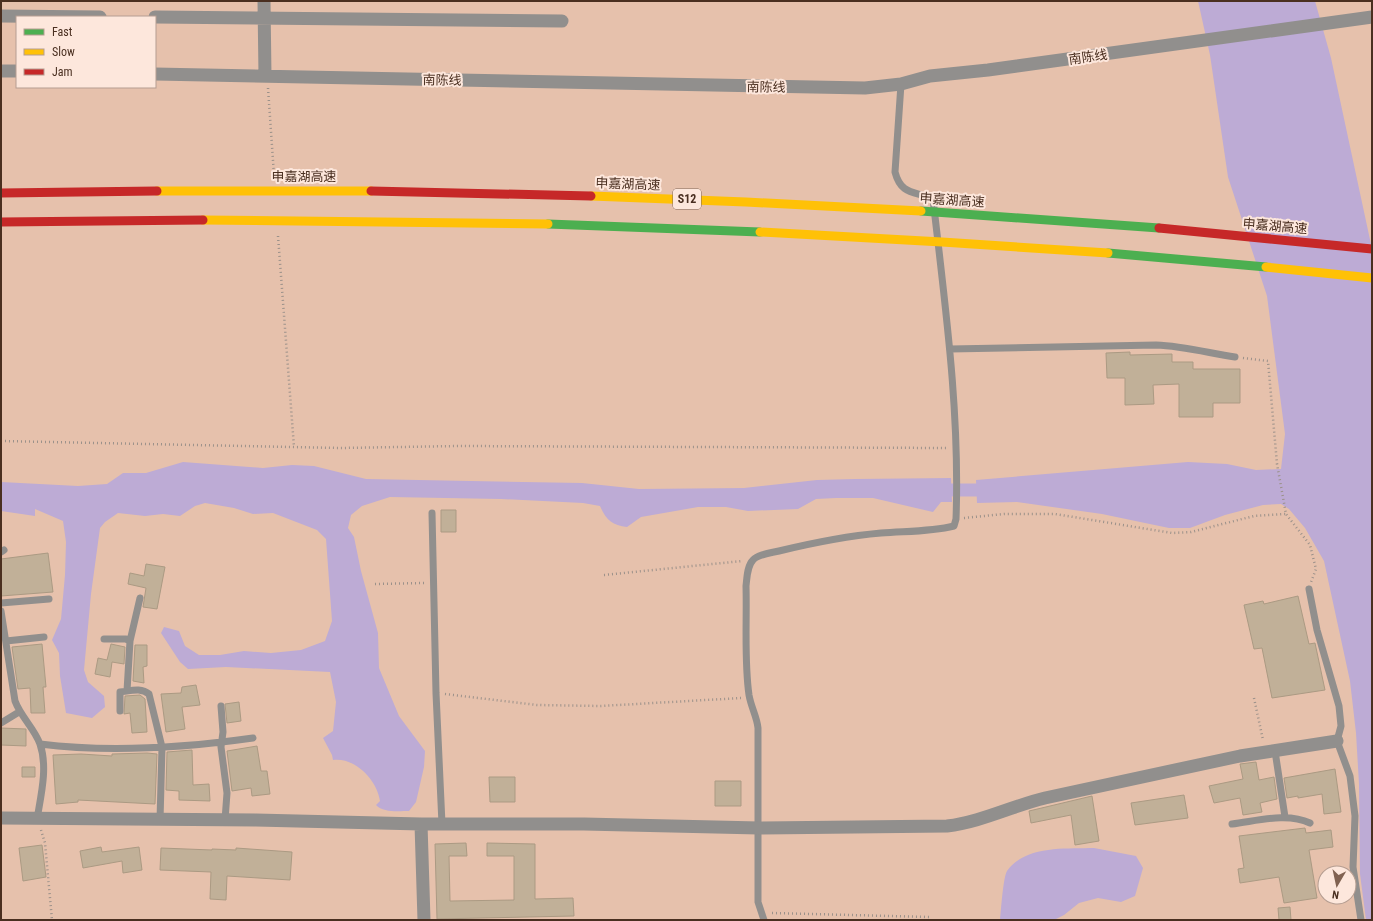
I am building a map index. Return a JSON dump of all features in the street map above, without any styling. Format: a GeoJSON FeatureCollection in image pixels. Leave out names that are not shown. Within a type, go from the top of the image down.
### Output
{"type":"FeatureCollection","features":[{"type":"Feature","properties":{"kind":"highway","name":"申嘉湖高速"},"geometry":{"type":"LineString","coordinates":[[1,193],[215,189],[357,189],[690,199],[885,208],[1232,235],[1372,249]]}},
{"type":"Feature","properties":{"kind":"highway"},"geometry":{"type":"LineString","coordinates":[[1,222],[148,219],[350,219],[489,222],[792,233],[1129,255],[1372,278]]}},
{"type":"Feature","properties":{"kind":"street"},"geometry":{"type":"LineString","coordinates":[[264,1],[265,76]]}},
{"type":"Feature","properties":{"kind":"street"},"geometry":{"type":"LineString","coordinates":[[1,16],[16,16]]}},
{"type":"Feature","properties":{"kind":"street","name":"南陈线"},"geometry":{"type":"LineString","coordinates":[[156,74],[865,88],[901,84],[930,76],[988,70],[1372,17]]}},
{"type":"Feature","properties":{"kind":"street"},"geometry":{"type":"LineString","coordinates":[[156,18],[562,21]]}},
{"type":"Feature","properties":{"kind":"street"},"geometry":{"type":"LineString","coordinates":[[1,71],[16,71]]}},
{"type":"Feature","properties":{"kind":"street"},"geometry":{"type":"LineString","coordinates":[[1,818],[226,820],[421,824],[584,824],[759,828],[947,826],[968,824],[1016,805],[1045,798],[1270,752],[1337,741]]}},
{"type":"Feature","properties":{"kind":"street"},"geometry":{"type":"LineString","coordinates":[[421,824],[424,920]]}},
{"type":"Feature","properties":{"kind":"lane"},"geometry":{"type":"LineString","coordinates":[[763,917],[758,896],[758,728],[757,716],[749,697],[746,586],[747,574],[753,560],[759,556],[797,547],[859,536],[941,529],[954,526],[956,520],[957,476],[950,349],[933,199],[904,190],[897,182],[895,172],[901,84]]}},
{"type":"Feature","properties":{"kind":"lane"},"geometry":{"type":"LineString","coordinates":[[950,349],[1156,345],[1173,346],[1197,352],[1235,357]]}},
{"type":"Feature","properties":{"kind":"lane"},"geometry":{"type":"LineString","coordinates":[[432,513],[436,692],[442,824]]}},
{"type":"Feature","properties":{"kind":"lane"},"geometry":{"type":"LineString","coordinates":[[1308,589],[1339,706],[1341,726],[1337,741],[1350,776],[1353,796],[1355,816],[1353,867],[1361,916]]}},
{"type":"Feature","properties":{"kind":"lane"},"geometry":{"type":"LineString","coordinates":[[127,691],[130,641],[140,598]]}},
{"type":"Feature","properties":{"kind":"lane"},"geometry":{"type":"LineString","coordinates":[[1,603],[48,599]]}},
{"type":"Feature","properties":{"kind":"lane"},"geometry":{"type":"LineString","coordinates":[[1,611],[12,685],[19,712],[30,725],[40,744],[42,758],[42,786],[37,818]]}},
{"type":"Feature","properties":{"kind":"lane"},"geometry":{"type":"LineString","coordinates":[[6,641],[44,637]]}},
{"type":"Feature","properties":{"kind":"lane"},"geometry":{"type":"LineString","coordinates":[[104,639],[126,639],[130,641]]}},
{"type":"Feature","properties":{"kind":"lane"},"geometry":{"type":"LineString","coordinates":[[1,661],[9,661]]}},
{"type":"Feature","properties":{"kind":"lane"},"geometry":{"type":"LineString","coordinates":[[120,712],[120,692],[138,690],[146,691],[149,694],[162,747],[160,820]]}},
{"type":"Feature","properties":{"kind":"lane"},"geometry":{"type":"LineString","coordinates":[[220,706],[227,793],[226,820]]}},
{"type":"Feature","properties":{"kind":"lane"},"geometry":{"type":"LineString","coordinates":[[1,723],[19,712]]}},
{"type":"Feature","properties":{"kind":"lane"},"geometry":{"type":"LineString","coordinates":[[40,744],[93,749],[162,747],[253,738]]}},
{"type":"Feature","properties":{"kind":"lane"},"geometry":{"type":"LineString","coordinates":[[1270,752],[1285,817]]}},
{"type":"Feature","properties":{"kind":"lane"},"geometry":{"type":"LineString","coordinates":[[1232,824],[1285,817],[1301,819],[1310,823]]}},
{"type":"Feature","properties":{"kind":"path"},"geometry":{"type":"LineString","coordinates":[[265,76],[269,94],[274,179]]}},
{"type":"Feature","properties":{"kind":"path"},"geometry":{"type":"LineString","coordinates":[[278,234],[294,447]]}},
{"type":"Feature","properties":{"kind":"path"},"geometry":{"type":"LineString","coordinates":[[1235,357],[1268,361],[1278,464],[1286,514],[1310,545],[1316,569],[1308,589]]}},
{"type":"Feature","properties":{"kind":"path"},"geometry":{"type":"LineString","coordinates":[[1,441],[340,448],[459,446],[956,448]]}},
{"type":"Feature","properties":{"kind":"path"},"geometry":{"type":"LineString","coordinates":[[956,520],[1004,514],[1055,514],[1172,533],[1191,532],[1254,516],[1286,514]]}},
{"type":"Feature","properties":{"kind":"path"},"geometry":{"type":"LineString","coordinates":[[604,576],[753,560]]}},
{"type":"Feature","properties":{"kind":"path"},"geometry":{"type":"LineString","coordinates":[[375,584],[434,582]]}},
{"type":"Feature","properties":{"kind":"path"},"geometry":{"type":"LineString","coordinates":[[436,692],[553,705],[601,706],[749,697]]}},
{"type":"Feature","properties":{"kind":"path"},"geometry":{"type":"LineString","coordinates":[[1254,698],[1270,752]]}},
{"type":"Feature","properties":{"kind":"path"},"geometry":{"type":"LineString","coordinates":[[37,818],[45,843],[52,920]]}},
{"type":"Feature","properties":{"kind":"path"},"geometry":{"type":"LineString","coordinates":[[763,917],[929,917]]}},
{"type":"Feature","properties":{"kind":"shaded area"},"geometry":{"type":"Polygon","coordinates":[[[1198,1],[1315,1],[1331,58],[1372,249],[1372,920],[1366,920],[1360,874],[1359,784],[1356,733],[1350,681],[1324,561],[1305,528],[1289,509],[1281,504],[1263,505],[1225,515],[1190,528],[1169,528],[1102,514],[1017,502],[977,503],[976,480],[1188,462],[1227,464],[1256,470],[1281,469],[1285,434],[1267,296],[1228,177],[1210,55],[1198,1]]]}},
{"type":"Feature","properties":{"kind":"shaded area"},"geometry":{"type":"Polygon","coordinates":[[[183,462],[263,468],[292,465],[314,466],[366,479],[582,483],[639,489],[744,488],[817,480],[951,478],[952,502],[941,502],[933,512],[873,498],[816,499],[798,509],[748,511],[726,507],[698,507],[641,517],[627,527],[617,525],[610,521],[600,506],[583,503],[501,499],[390,497],[362,506],[351,515],[348,528],[354,537],[361,571],[378,633],[379,668],[399,716],[425,751],[424,767],[416,802],[409,811],[391,811],[379,808],[376,805],[380,801],[378,793],[370,778],[364,772],[349,762],[333,760],[323,738],[333,731],[336,702],[330,672],[226,667],[188,669],[180,662],[161,633],[164,627],[179,631],[185,646],[199,655],[220,655],[244,651],[271,653],[301,650],[325,641],[332,621],[326,539],[317,530],[273,513],[253,514],[234,508],[205,503],[195,506],[180,516],[163,514],[145,516],[118,513],[105,522],[100,528],[91,594],[84,670],[88,682],[104,696],[105,707],[92,718],[66,713],[60,676],[59,653],[52,640],[61,619],[66,542],[63,521],[35,509],[35,516],[1,511],[1,482],[78,486],[107,484],[123,473],[146,473],[183,462]]]}},
{"type":"Feature","properties":{"kind":"shaded area"},"geometry":{"type":"Polygon","coordinates":[[[1094,848],[1136,856],[1143,868],[1135,896],[1121,902],[1098,898],[1079,903],[1064,915],[1054,920],[1000,920],[1003,887],[1007,871],[1015,863],[1025,857],[1047,850],[1094,848]]]}},
{"type":"Feature","properties":{"kind":"building"},"geometry":{"type":"Polygon","coordinates":[[[1130,352],[1130,355],[1172,354],[1172,362],[1193,362],[1193,369],[1240,369],[1240,403],[1213,403],[1213,417],[1179,417],[1179,384],[1153,385],[1154,404],[1125,405],[1125,378],[1107,378],[1106,353],[1130,352]]]}},
{"type":"Feature","properties":{"kind":"building"},"geometry":{"type":"Polygon","coordinates":[[[441,510],[456,510],[456,532],[441,532],[441,510]]]}},
{"type":"Feature","properties":{"kind":"building"},"geometry":{"type":"Polygon","coordinates":[[[48,553],[53,592],[1,596],[1,559],[48,553]]]}},
{"type":"Feature","properties":{"kind":"building"},"geometry":{"type":"Polygon","coordinates":[[[146,564],[165,567],[157,609],[143,607],[146,588],[128,584],[130,573],[144,576],[146,564]]]}},
{"type":"Feature","properties":{"kind":"building"},"geometry":{"type":"Polygon","coordinates":[[[1298,596],[1309,644],[1315,643],[1325,690],[1272,698],[1262,648],[1254,649],[1244,605],[1263,601],[1264,604],[1298,596]]]}},
{"type":"Feature","properties":{"kind":"building"},"geometry":{"type":"Polygon","coordinates":[[[42,644],[46,687],[43,687],[45,713],[31,713],[30,688],[18,689],[12,647],[42,644]]]}},
{"type":"Feature","properties":{"kind":"building"},"geometry":{"type":"Polygon","coordinates":[[[111,644],[125,647],[124,664],[112,662],[110,677],[95,674],[98,658],[107,660],[111,644]]]}},
{"type":"Feature","properties":{"kind":"building"},"geometry":{"type":"Polygon","coordinates":[[[135,645],[147,645],[147,666],[143,667],[144,683],[133,681],[135,645]]]}},
{"type":"Feature","properties":{"kind":"building"},"geometry":{"type":"Polygon","coordinates":[[[196,685],[200,705],[182,707],[185,729],[166,732],[161,694],[181,693],[182,687],[196,685]]]}},
{"type":"Feature","properties":{"kind":"building"},"geometry":{"type":"Polygon","coordinates":[[[140,695],[145,699],[147,732],[132,733],[130,713],[124,714],[125,696],[140,695]]]}},
{"type":"Feature","properties":{"kind":"building"},"geometry":{"type":"Polygon","coordinates":[[[239,702],[241,721],[227,723],[225,704],[239,702]]]}},
{"type":"Feature","properties":{"kind":"building"},"geometry":{"type":"Polygon","coordinates":[[[1,728],[26,729],[26,746],[1,745],[1,728]]]}},
{"type":"Feature","properties":{"kind":"building"},"geometry":{"type":"Polygon","coordinates":[[[257,746],[261,771],[267,771],[270,794],[252,796],[251,788],[232,791],[227,751],[257,746]]]}},
{"type":"Feature","properties":{"kind":"building"},"geometry":{"type":"Polygon","coordinates":[[[192,750],[193,785],[209,784],[210,801],[179,800],[179,791],[166,790],[167,752],[192,750]]]}},
{"type":"Feature","properties":{"kind":"building"},"geometry":{"type":"Polygon","coordinates":[[[81,754],[112,756],[112,754],[157,754],[155,804],[78,800],[78,802],[56,804],[53,755],[81,754]]]}},
{"type":"Feature","properties":{"kind":"building"},"geometry":{"type":"Polygon","coordinates":[[[1256,762],[1259,780],[1274,777],[1277,799],[1260,803],[1262,812],[1243,815],[1240,798],[1214,803],[1209,786],[1243,779],[1240,764],[1256,762]]]}},
{"type":"Feature","properties":{"kind":"building"},"geometry":{"type":"Polygon","coordinates":[[[22,767],[35,767],[35,777],[22,777],[22,767]]]}},
{"type":"Feature","properties":{"kind":"building"},"geometry":{"type":"Polygon","coordinates":[[[1335,769],[1341,812],[1324,814],[1322,794],[1298,798],[1298,796],[1287,798],[1284,778],[1335,769]]]}},
{"type":"Feature","properties":{"kind":"building"},"geometry":{"type":"Polygon","coordinates":[[[489,777],[515,777],[515,802],[490,802],[489,777]]]}},
{"type":"Feature","properties":{"kind":"building"},"geometry":{"type":"Polygon","coordinates":[[[715,781],[741,781],[741,806],[715,806],[715,781]]]}},
{"type":"Feature","properties":{"kind":"building"},"geometry":{"type":"Polygon","coordinates":[[[1184,795],[1188,818],[1135,825],[1131,803],[1184,795]]]}},
{"type":"Feature","properties":{"kind":"building"},"geometry":{"type":"Polygon","coordinates":[[[1092,796],[1099,841],[1075,845],[1071,815],[1031,823],[1029,811],[1092,796]]]}},
{"type":"Feature","properties":{"kind":"building"},"geometry":{"type":"Polygon","coordinates":[[[1305,828],[1306,833],[1331,830],[1333,847],[1309,850],[1317,898],[1284,903],[1279,877],[1240,883],[1238,869],[1244,868],[1239,836],[1305,828]]]}},
{"type":"Feature","properties":{"kind":"building"},"geometry":{"type":"Polygon","coordinates":[[[466,843],[467,856],[449,856],[450,901],[514,900],[514,856],[487,856],[487,843],[535,844],[535,899],[573,898],[574,916],[437,919],[435,844],[466,843]]]}},
{"type":"Feature","properties":{"kind":"building"},"geometry":{"type":"Polygon","coordinates":[[[42,845],[46,877],[23,881],[19,848],[42,845]]]}},
{"type":"Feature","properties":{"kind":"building"},"geometry":{"type":"Polygon","coordinates":[[[101,847],[102,852],[139,847],[142,870],[123,873],[122,861],[83,868],[80,851],[101,847]]]}},
{"type":"Feature","properties":{"kind":"building"},"geometry":{"type":"Polygon","coordinates":[[[161,848],[236,850],[236,848],[292,852],[290,880],[227,876],[226,900],[210,899],[211,872],[160,870],[161,848]]]}},
{"type":"Feature","properties":{"kind":"building"},"geometry":{"type":"Polygon","coordinates":[[[1290,907],[1291,920],[1279,920],[1278,908],[1290,907]]]}},
{"type":"Feature","properties":{"kind":"waterway"},"geometry":{"type":"LineString","coordinates":[[934,490],[994,490]]}},
{"type":"Feature","properties":{"kind":"traffic: fast"},"geometry":{"type":"LineString","coordinates":[[921,211],[1159,228]]}},
{"type":"Feature","properties":{"kind":"traffic: fast"},"geometry":{"type":"LineString","coordinates":[[548,224],[760,232]]}},
{"type":"Feature","properties":{"kind":"traffic: fast"},"geometry":{"type":"LineString","coordinates":[[1108,253],[1266,267]]}},
{"type":"Feature","properties":{"kind":"traffic: slow"},"geometry":{"type":"LineString","coordinates":[[157,191],[371,191]]}},
{"type":"Feature","properties":{"kind":"traffic: slow"},"geometry":{"type":"LineString","coordinates":[[591,196],[921,211]]}},
{"type":"Feature","properties":{"kind":"traffic: slow"},"geometry":{"type":"LineString","coordinates":[[203,220],[548,224]]}},
{"type":"Feature","properties":{"kind":"traffic: slow"},"geometry":{"type":"LineString","coordinates":[[760,232],[1108,253]]}},
{"type":"Feature","properties":{"kind":"traffic: slow"},"geometry":{"type":"LineString","coordinates":[[1266,267],[1372,278]]}},
{"type":"Feature","properties":{"kind":"traffic: jam"},"geometry":{"type":"LineString","coordinates":[[1,193],[157,191]]}},
{"type":"Feature","properties":{"kind":"traffic: jam"},"geometry":{"type":"LineString","coordinates":[[371,191],[591,196]]}},
{"type":"Feature","properties":{"kind":"traffic: jam"},"geometry":{"type":"LineString","coordinates":[[1,222],[203,220]]}},
{"type":"Feature","properties":{"kind":"traffic: jam"},"geometry":{"type":"LineString","coordinates":[[1159,228],[1372,249]]}}]}
